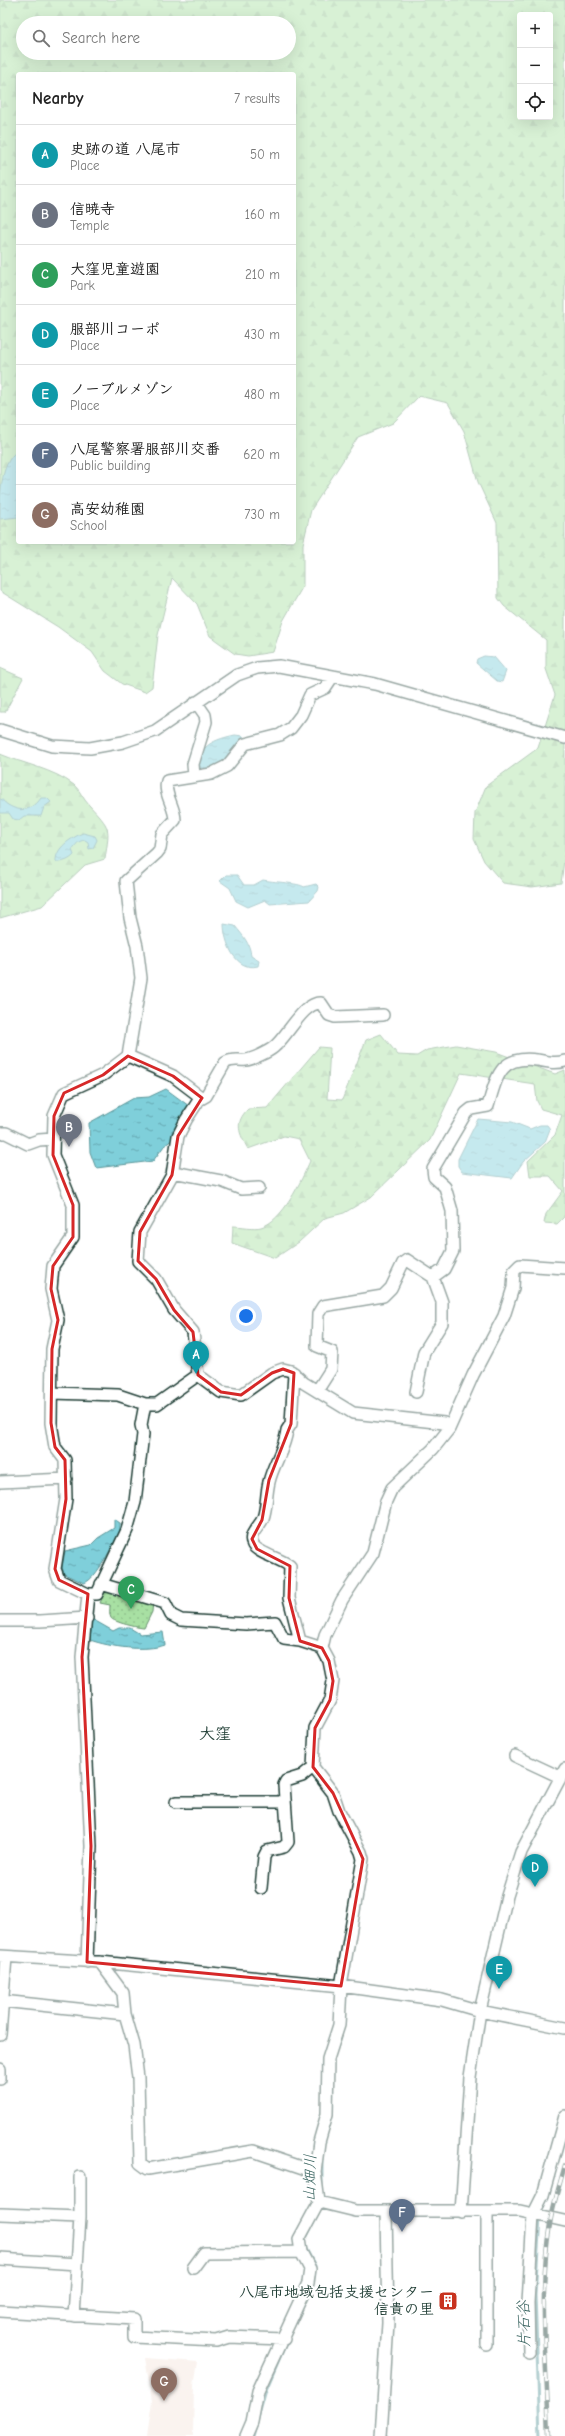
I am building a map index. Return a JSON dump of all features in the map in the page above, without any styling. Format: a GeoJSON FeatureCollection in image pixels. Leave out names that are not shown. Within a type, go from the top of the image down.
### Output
{"type":"FeatureCollection","features":[{"type":"Feature","properties":{"kind":"street"},"geometry":{"type":"LineString","coordinates":[[0,730],[52,746],[90,748],[123,742],[156,731],[237,675],[257,668],[279,666],[375,684],[565,738]]}},
{"type":"Feature","properties":{"kind":"street"},"geometry":{"type":"LineString","coordinates":[[145,1404],[141,1425],[143,1434],[135,1502],[127,1530],[97,1594],[88,1594],[59,1580],[55,1569],[66,1499],[66,1479],[65,1460],[55,1447],[51,1423],[52,1349],[58,1320],[51,1289],[53,1266],[73,1237],[73,1205],[53,1155],[54,1116],[64,1093],[103,1075],[128,1056],[141,978],[137,946],[130,918],[126,881],[157,853],[160,849],[162,834],[175,820],[175,814],[165,786],[167,781],[211,774],[227,766],[245,744],[280,735],[291,728],[301,715],[310,695],[325,688],[333,676]]}},
{"type":"Feature","properties":{"kind":"street"},"geometry":{"type":"LineString","coordinates":[[194,776],[193,764],[206,722],[205,715],[196,702]]}},
{"type":"Feature","properties":{"kind":"street"},"geometry":{"type":"LineString","coordinates":[[383,1015],[334,1018],[329,1015],[321,1003],[313,1003],[307,1006],[297,1022],[273,1048],[247,1060],[230,1060],[225,1063],[206,1096],[202,1098],[186,1120],[178,1136],[173,1172],[140,1232],[138,1261],[156,1279],[174,1310],[193,1332],[198,1375],[221,1392],[241,1395],[272,1373],[283,1369],[294,1373],[304,1383],[317,1392],[353,1413],[444,1423],[448,1429]]}},
{"type":"Feature","properties":{"kind":"street"},"geometry":{"type":"LineString","coordinates":[[128,1056],[173,1076],[202,1098]]}},
{"type":"Feature","properties":{"kind":"street"},"geometry":{"type":"LineString","coordinates":[[433,1277],[444,1269],[454,1251],[452,1211],[445,1187],[434,1177],[433,1169],[466,1113],[471,1109],[488,1106],[498,1075],[507,1064],[523,1058],[558,1063],[565,1061]]}},
{"type":"Feature","properties":{"kind":"street"},"geometry":{"type":"LineString","coordinates":[[0,1133],[6,1133],[28,1144],[39,1140],[53,1139]]}},
{"type":"Feature","properties":{"kind":"street"},"geometry":{"type":"LineString","coordinates":[[173,1172],[221,1181],[241,1189],[259,1188]]}},
{"type":"Feature","properties":{"kind":"street"},"geometry":{"type":"LineString","coordinates":[[317,1392],[331,1369],[332,1352],[317,1346],[318,1314],[323,1306],[383,1296],[391,1288],[407,1260],[433,1277],[442,1302],[442,1323],[424,1352],[416,1392]]}},
{"type":"Feature","properties":{"kind":"street"},"geometry":{"type":"LineString","coordinates":[[246,2436],[252,2422],[258,2391],[284,2339],[308,2283],[310,2269],[301,2252],[299,2238],[319,2202],[316,2172],[319,2142],[327,2114],[328,2059],[339,2025],[341,1986],[362,1859],[361,1852],[339,1811],[332,1793],[313,1767],[315,1728],[330,1700],[332,1681],[329,1661],[322,1648],[325,1635],[342,1600],[374,1553],[386,1501],[392,1488],[433,1449],[448,1429],[472,1375],[504,1316],[513,1288],[514,1271],[520,1264],[565,1268]]}},
{"type":"Feature","properties":{"kind":"street"},"geometry":{"type":"LineString","coordinates":[[294,1373],[292,1424],[287,1430],[269,1480],[262,1520],[252,1533],[252,1538],[253,1544],[257,1549],[284,1561],[290,1566],[289,1598],[300,1641]]}},
{"type":"Feature","properties":{"kind":"street"},"geometry":{"type":"LineString","coordinates":[[52,1393],[118,1395],[145,1404],[157,1404],[198,1375]]}},
{"type":"Feature","properties":{"kind":"street"},"geometry":{"type":"LineString","coordinates":[[0,1482],[66,1479]]}},
{"type":"Feature","properties":{"kind":"street"},"geometry":{"type":"LineString","coordinates":[[101,1584],[165,1603],[171,1615],[181,1620],[246,1624],[275,1622],[284,1639],[300,1641],[322,1648]]}},
{"type":"Feature","properties":{"kind":"street"},"geometry":{"type":"LineString","coordinates":[[87,1962],[91,1846],[82,1657],[88,1594]]}},
{"type":"Feature","properties":{"kind":"street"},"geometry":{"type":"LineString","coordinates":[[0,1621],[40,1621],[86,1618]]}},
{"type":"Feature","properties":{"kind":"street"},"geometry":{"type":"LineString","coordinates":[[461,2212],[470,2077],[480,2012],[508,1896],[521,1852],[562,1779],[515,1756]]}},
{"type":"Feature","properties":{"kind":"street"},"geometry":{"type":"LineString","coordinates":[[261,1888],[264,1857],[267,1851],[284,1847],[288,1842],[284,1785],[286,1781],[302,1776],[313,1767]]}},
{"type":"Feature","properties":{"kind":"street"},"geometry":{"type":"LineString","coordinates":[[176,1802],[285,1802]]}},
{"type":"Feature","properties":{"kind":"street"},"geometry":{"type":"LineString","coordinates":[[0,2035],[3,1956],[100,1962],[341,1986],[442,2000],[480,2012],[565,2028]]}},
{"type":"Feature","properties":{"kind":"street"},"geometry":{"type":"LineString","coordinates":[[100,1962],[124,1993],[125,2014],[134,2045],[138,2078],[140,2163],[148,2169],[253,2151],[316,2172]]}},
{"type":"Feature","properties":{"kind":"street"},"geometry":{"type":"LineString","coordinates":[[2,2001],[125,2014]]}},
{"type":"Feature","properties":{"kind":"street"},"geometry":{"type":"LineString","coordinates":[[0,2069],[0,2079]]}},
{"type":"Feature","properties":{"kind":"street"},"geometry":{"type":"LineString","coordinates":[[529,2353],[528,2303],[533,2215],[543,2195],[565,2116]]}},
{"type":"Feature","properties":{"kind":"street"},"geometry":{"type":"LineString","coordinates":[[74,2316],[80,2217],[80,2177]]}},
{"type":"Feature","properties":{"kind":"street"},"geometry":{"type":"LineString","coordinates":[[319,2202],[356,2211],[487,2213],[520,2211],[565,2221]]}},
{"type":"Feature","properties":{"kind":"street"},"geometry":{"type":"LineString","coordinates":[[381,2436],[388,2323],[386,2211]]}},
{"type":"Feature","properties":{"kind":"street"},"geometry":{"type":"LineString","coordinates":[[487,2213],[487,2345]]}},
{"type":"Feature","properties":{"kind":"street"},"geometry":{"type":"LineString","coordinates":[[0,2214],[80,2217]]}},
{"type":"Feature","properties":{"kind":"street"},"geometry":{"type":"LineString","coordinates":[[193,2268],[204,2253],[301,2252]]}},
{"type":"Feature","properties":{"kind":"street"},"geometry":{"type":"LineString","coordinates":[[0,2259],[77,2264]]}},
{"type":"Feature","properties":{"kind":"street"},"geometry":{"type":"LineString","coordinates":[[0,2311],[134,2319],[134,2337],[216,2341],[229,2337],[284,2339]]}},
{"type":"Feature","properties":{"kind":"highlighted area"},"geometry":{"type":"Polygon","coordinates":[[[128,1056],[173,1076],[202,1098],[178,1136],[172,1175],[140,1232],[138,1261],[156,1279],[174,1310],[193,1332],[198,1375],[221,1392],[241,1395],[272,1373],[283,1369],[294,1373],[291,1424],[269,1480],[262,1520],[252,1539],[257,1549],[290,1566],[289,1598],[300,1641],[322,1648],[329,1661],[333,1681],[330,1700],[315,1728],[313,1767],[333,1793],[363,1859],[341,1986],[87,1962],[91,1846],[82,1657],[88,1594],[59,1580],[55,1569],[66,1499],[65,1460],[55,1447],[51,1423],[52,1349],[58,1320],[51,1289],[53,1266],[73,1237],[73,1205],[53,1155],[54,1116],[64,1093],[103,1075],[128,1056]]]}},
{"type":"Feature","properties":{"kind":"shaded area"},"geometry":{"type":"Polygon","coordinates":[[[145,2358],[198,2362],[194,2385],[193,2436],[147,2436],[152,2401],[145,2358]]]}},
{"type":"Feature","properties":{"kind":"green space"},"geometry":{"type":"Polygon","coordinates":[[[0,0],[565,0],[565,854],[561,883],[532,887],[503,883],[484,861],[474,839],[475,813],[486,786],[538,748],[555,695],[546,669],[546,640],[504,606],[498,598],[497,523],[478,482],[464,431],[448,403],[419,396],[393,423],[358,437],[311,510],[303,544],[303,586],[283,621],[273,652],[248,656],[235,654],[210,636],[197,604],[172,578],[158,635],[152,687],[145,692],[122,684],[105,671],[92,652],[58,627],[0,591],[0,0]]]}},
{"type":"Feature","properties":{"kind":"green space"},"geometry":{"type":"Polygon","coordinates":[[[0,668],[23,678],[5,712],[0,712],[0,668]]]}},
{"type":"Feature","properties":{"kind":"green space"},"geometry":{"type":"Polygon","coordinates":[[[0,754],[48,771],[66,779],[74,785],[105,824],[108,840],[105,859],[85,865],[42,906],[0,918],[0,754]]]}},
{"type":"Feature","properties":{"kind":"green space"},"geometry":{"type":"Polygon","coordinates":[[[381,1034],[398,1055],[417,1056],[427,1050],[456,1045],[496,1052],[555,1074],[565,1070],[565,1216],[557,1224],[544,1223],[546,1214],[563,1191],[550,1176],[530,1176],[528,1161],[555,1135],[562,1115],[541,1109],[537,1101],[535,1084],[461,1073],[430,1140],[371,1197],[344,1213],[325,1218],[299,1242],[275,1258],[232,1243],[233,1226],[258,1228],[277,1217],[284,1209],[302,1179],[310,1161],[299,1139],[284,1136],[248,1149],[239,1128],[239,1124],[244,1114],[248,1109],[267,1108],[319,1047],[330,1048],[327,1099],[342,1100],[366,1040],[381,1034]]]}},
{"type":"Feature","properties":{"kind":"green space"},"geometry":{"type":"Polygon","coordinates":[[[106,1589],[153,1601],[152,1612],[144,1628],[121,1623],[111,1618],[110,1605],[100,1603],[106,1589]]]}},
{"type":"Feature","properties":{"kind":"water"},"geometry":{"type":"Polygon","coordinates":[[[16,452],[16,517],[0,519],[2,482],[7,465],[16,452]]]}},
{"type":"Feature","properties":{"kind":"water"},"geometry":{"type":"Polygon","coordinates":[[[484,656],[494,657],[506,671],[502,682],[497,681],[476,663],[477,659],[484,656]]]}},
{"type":"Feature","properties":{"kind":"water"},"geometry":{"type":"Polygon","coordinates":[[[235,735],[243,736],[245,739],[232,758],[203,773],[200,770],[199,761],[204,749],[215,741],[235,735]]]}},
{"type":"Feature","properties":{"kind":"water"},"geometry":{"type":"Polygon","coordinates":[[[41,798],[47,798],[51,802],[44,807],[41,816],[24,816],[19,820],[13,819],[9,813],[0,813],[0,799],[18,809],[26,809],[30,808],[41,798]]]}},
{"type":"Feature","properties":{"kind":"water"},"geometry":{"type":"Polygon","coordinates":[[[83,833],[95,836],[97,840],[93,848],[89,849],[88,842],[85,840],[81,841],[76,844],[72,850],[74,855],[72,857],[61,862],[56,862],[56,857],[61,848],[69,841],[83,833]]]}},
{"type":"Feature","properties":{"kind":"water"},"geometry":{"type":"Polygon","coordinates":[[[226,875],[237,875],[244,885],[254,885],[263,880],[304,887],[316,884],[319,887],[318,891],[309,901],[270,904],[265,900],[248,907],[236,901],[230,888],[220,881],[226,875]]]}},
{"type":"Feature","properties":{"kind":"water"},"geometry":{"type":"Polygon","coordinates":[[[224,924],[235,926],[248,943],[251,956],[259,961],[258,966],[250,967],[243,964],[232,954],[226,939],[224,924]]]}},
{"type":"Feature","properties":{"kind":"water"},"geometry":{"type":"Polygon","coordinates":[[[166,1089],[189,1106],[173,1139],[164,1146],[153,1161],[96,1168],[90,1152],[89,1123],[134,1098],[149,1097],[166,1089]]]}},
{"type":"Feature","properties":{"kind":"water"},"geometry":{"type":"Polygon","coordinates":[[[478,1119],[512,1122],[530,1129],[540,1125],[547,1125],[550,1129],[545,1142],[523,1162],[512,1178],[462,1172],[458,1166],[458,1159],[478,1119]]]}},
{"type":"Feature","properties":{"kind":"water"},"geometry":{"type":"Polygon","coordinates":[[[114,1519],[120,1523],[120,1531],[94,1575],[84,1583],[64,1574],[62,1567],[65,1551],[91,1545],[98,1538],[114,1528],[114,1519]]]}},
{"type":"Feature","properties":{"kind":"water"},"geometry":{"type":"Polygon","coordinates":[[[92,1619],[113,1631],[119,1628],[130,1628],[140,1634],[163,1632],[165,1645],[148,1648],[128,1648],[107,1645],[90,1640],[92,1619]]]}},
{"type":"Feature","properties":{"kind":"waterway","name":"山畑川"},"geometry":{"type":"LineString","coordinates":[[322,2158],[322,2186]]}},
{"type":"Feature","properties":{"kind":"waterway","name":"山畑川"},"geometry":{"type":"LineString","coordinates":[[307,2236],[322,2206]]}},
{"type":"Feature","properties":{"kind":"waterway","name":"片石谷"},"geometry":{"type":"LineString","coordinates":[[540,2218],[535,2295],[540,2436]]}},
{"type":"Feature","properties":{"kind":"waterway","name":"山畑川"},"geometry":{"type":"LineString","coordinates":[[305,2247],[315,2266],[313,2280]]}},
{"type":"Feature","properties":{"kind":"waterway","name":"山畑川"},"geometry":{"type":"LineString","coordinates":[[253,2436],[266,2390],[287,2341]]}},
{"type":"Feature","properties":{"kind":"railway"},"geometry":{"type":"LineString","coordinates":[[549,2436],[544,2330],[544,2277],[551,2217],[565,2165]]}},
{"type":"Feature","properties":{"kind":"place","name":"信暁寺"},"geometry":{"type":"Point","coordinates":[69,1147]}},
{"type":"Feature","properties":{"kind":"place","name":"史跡の道 八尾市"},"geometry":{"type":"Point","coordinates":[196,1374]}},
{"type":"Feature","properties":{"kind":"place","name":"大窪児童遊園"},"geometry":{"type":"Point","coordinates":[131,1609]}},
{"type":"Feature","properties":{"kind":"place","name":"服部川コーポ"},"geometry":{"type":"Point","coordinates":[535,1887]}},
{"type":"Feature","properties":{"kind":"place","name":"ノーブルメゾン"},"geometry":{"type":"Point","coordinates":[499,1989]}},
{"type":"Feature","properties":{"kind":"place","name":"八尾警察署服部川交番"},"geometry":{"type":"Point","coordinates":[402,2232]}},
{"type":"Feature","properties":{"kind":"place","name":"八尾市地域包括支援センター 信貴の里"},"geometry":{"type":"Point","coordinates":[448,2301]}},
{"type":"Feature","properties":{"kind":"place","name":"高安幼稚園"},"geometry":{"type":"Point","coordinates":[164,2401]}},
{"type":"Feature","properties":{"kind":"district","name":"大窪"},"geometry":{"type":"Point","coordinates":[215,1734]}}]}
